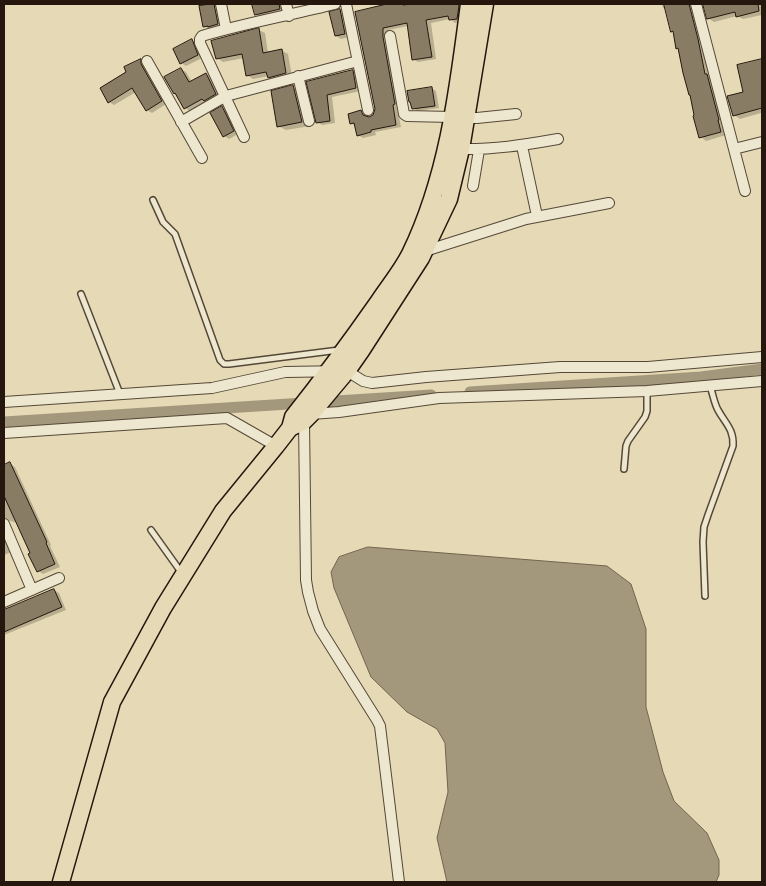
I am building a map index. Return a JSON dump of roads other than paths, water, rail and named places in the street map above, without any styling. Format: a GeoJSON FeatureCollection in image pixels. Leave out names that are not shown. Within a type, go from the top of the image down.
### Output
{"type":"FeatureCollection","features":[{"type":"Feature","properties":{"kind":"main road"},"geometry":{"type":"LineString","coordinates":[[459,116],[458,89],[469,4]]}},
{"type":"Feature","properties":{"kind":"main road"},"geometry":{"type":"LineString","coordinates":[[61,882],[112,702],[163,608],[223,511],[276,446],[304,416],[331,378],[346,349],[449,199],[459,116],[485,4]]}},
{"type":"Feature","properties":{"kind":"main road"},"geometry":{"type":"LineString","coordinates":[[304,416],[315,388],[347,370],[366,343],[425,250],[427,231]]}},
{"type":"Feature","properties":{"kind":"street"},"geometry":{"type":"LineString","coordinates":[[221,4],[226,29]]}},
{"type":"Feature","properties":{"kind":"street"},"geometry":{"type":"LineString","coordinates":[[286,4],[289,16]]}},
{"type":"Feature","properties":{"kind":"street"},"geometry":{"type":"LineString","coordinates":[[244,137],[200,43],[202,36],[335,4]]}},
{"type":"Feature","properties":{"kind":"street"},"geometry":{"type":"LineString","coordinates":[[346,4],[368,110]]}},
{"type":"Feature","properties":{"kind":"street"},"geometry":{"type":"LineString","coordinates":[[696,4],[745,191]]}},
{"type":"Feature","properties":{"kind":"street"},"geometry":{"type":"LineString","coordinates":[[390,36],[404,114],[407,116],[477,118],[516,114]]}},
{"type":"Feature","properties":{"kind":"street"},"geometry":{"type":"LineString","coordinates":[[182,122],[226,96],[358,60]]}},
{"type":"Feature","properties":{"kind":"street"},"geometry":{"type":"LineString","coordinates":[[146,61],[202,158]]}},
{"type":"Feature","properties":{"kind":"street"},"geometry":{"type":"LineString","coordinates":[[298,76],[309,121]]}},
{"type":"Feature","properties":{"kind":"street"},"geometry":{"type":"LineString","coordinates":[[454,149],[479,150],[522,146],[558,139]]}},
{"type":"Feature","properties":{"kind":"street"},"geometry":{"type":"LineString","coordinates":[[734,149],[762,142]]}},
{"type":"Feature","properties":{"kind":"street"},"geometry":{"type":"LineString","coordinates":[[522,146],[537,216]]}},
{"type":"Feature","properties":{"kind":"street"},"geometry":{"type":"LineString","coordinates":[[473,186],[479,150]]}},
{"type":"Feature","properties":{"kind":"street"},"geometry":{"type":"LineString","coordinates":[[425,250],[537,216],[609,203]]}},
{"type":"Feature","properties":{"kind":"street"},"geometry":{"type":"LineString","coordinates":[[347,370],[363,381],[372,383],[560,367],[648,367],[762,357]]}},
{"type":"Feature","properties":{"kind":"street"},"geometry":{"type":"LineString","coordinates":[[4,402],[212,388],[285,372],[331,378]]}},
{"type":"Feature","properties":{"kind":"street"},"geometry":{"type":"LineString","coordinates":[[399,882],[380,726],[320,629],[308,592],[306,580],[304,416],[439,398],[647,391],[762,381]]}},
{"type":"Feature","properties":{"kind":"street"},"geometry":{"type":"LineString","coordinates":[[4,433],[227,418],[276,446]]}},
{"type":"Feature","properties":{"kind":"street"},"geometry":{"type":"LineString","coordinates":[[4,524],[32,590]]}},
{"type":"Feature","properties":{"kind":"street"},"geometry":{"type":"LineString","coordinates":[[4,602],[59,578]]}},
{"type":"Feature","properties":{"kind":"lane"},"geometry":{"type":"LineString","coordinates":[[153,200],[163,222],[175,234],[220,360],[224,364],[346,349]]}},
{"type":"Feature","properties":{"kind":"lane"},"geometry":{"type":"LineString","coordinates":[[80,294],[120,394]]}},
{"type":"Feature","properties":{"kind":"lane"},"geometry":{"type":"LineString","coordinates":[[705,596],[704,528],[734,439],[732,431],[718,410],[710,386]]}},
{"type":"Feature","properties":{"kind":"lane"},"geometry":{"type":"LineString","coordinates":[[624,469],[626,446],[647,411],[647,391]]}},
{"type":"Feature","properties":{"kind":"lane"},"geometry":{"type":"LineString","coordinates":[[151,530],[183,575]]}},
{"type":"Feature","properties":{"kind":"waterway"},"geometry":{"type":"LineString","coordinates":[[470,392],[701,377],[762,369]]}},
{"type":"Feature","properties":{"kind":"waterway"},"geometry":{"type":"LineString","coordinates":[[4,422],[431,395]]}}]}
